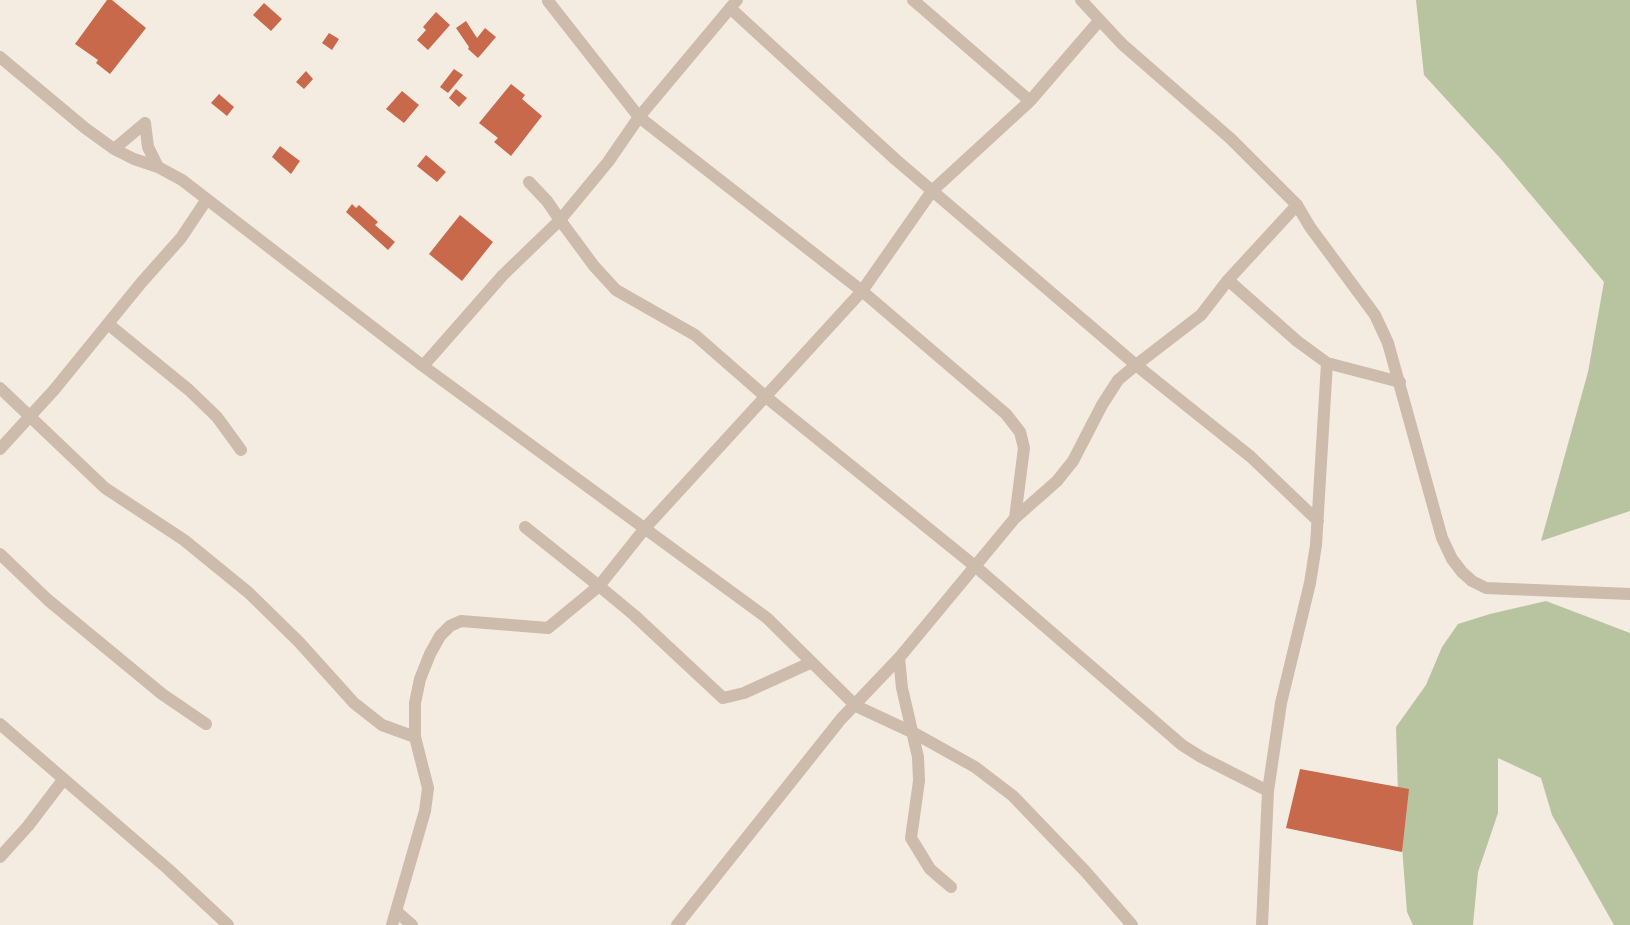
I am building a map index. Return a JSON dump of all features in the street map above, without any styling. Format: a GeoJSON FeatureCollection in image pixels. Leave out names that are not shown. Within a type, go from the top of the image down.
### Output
{"type":"FeatureCollection","features":[{"type":"Feature","properties":{"kind":"street"},"geometry":{"type":"LineString","coordinates":[[913,0],[1030,101]]}},
{"type":"Feature","properties":{"kind":"street"},"geometry":{"type":"LineString","coordinates":[[1081,0],[1099,21],[1231,140],[1297,205],[1310,227],[1375,315],[1388,343],[1400,382],[1442,538],[1452,559],[1462,572],[1472,581],[1486,588],[1630,594]]}},
{"type":"Feature","properties":{"kind":"street"},"geometry":{"type":"LineString","coordinates":[[548,2],[639,117],[862,291],[1006,414],[1020,432],[1024,448],[1015,518]]}},
{"type":"Feature","properties":{"kind":"street"},"geometry":{"type":"LineString","coordinates":[[423,366],[503,275],[560,220],[608,162],[639,117],[734,4],[932,191],[1136,365],[1251,457],[1318,521]]}},
{"type":"Feature","properties":{"kind":"street"},"geometry":{"type":"LineString","coordinates":[[392,925],[425,810],[428,788],[415,737],[415,703],[420,679],[440,636],[450,626],[461,621],[548,628],[599,586],[646,527],[862,291],[932,191],[1030,101],[1099,21]]}},
{"type":"Feature","properties":{"kind":"street"},"geometry":{"type":"LineString","coordinates":[[0,57],[85,128],[114,149],[134,159],[158,167],[182,180],[423,366],[646,527],[767,618],[810,663],[856,706],[914,733],[975,768],[1013,796],[1085,871],[1132,925]]}},
{"type":"Feature","properties":{"kind":"street"},"geometry":{"type":"LineString","coordinates":[[114,149],[145,123],[148,147],[158,167]]}},
{"type":"Feature","properties":{"kind":"street"},"geometry":{"type":"LineString","coordinates":[[529,182],[547,201],[594,266],[616,290],[695,335],[766,397],[976,567],[1182,745],[1201,757],[1268,791]]}},
{"type":"Feature","properties":{"kind":"street"},"geometry":{"type":"LineString","coordinates":[[0,449],[54,390],[181,238],[207,199]]}},
{"type":"Feature","properties":{"kind":"street"},"geometry":{"type":"LineString","coordinates":[[677,925],[841,719],[856,706],[899,658],[1015,518],[1057,481],[1073,462],[1102,405],[1118,380],[1201,314],[1228,280],[1297,205]]}},
{"type":"Feature","properties":{"kind":"street"},"geometry":{"type":"LineString","coordinates":[[1228,280],[1297,341],[1327,363],[1400,382]]}},
{"type":"Feature","properties":{"kind":"street"},"geometry":{"type":"LineString","coordinates":[[108,324],[189,390],[216,417],[240,450]]}},
{"type":"Feature","properties":{"kind":"street"},"geometry":{"type":"LineString","coordinates":[[1262,925],[1268,791],[1281,702],[1310,583],[1318,521],[1327,363]]}},
{"type":"Feature","properties":{"kind":"street"},"geometry":{"type":"LineString","coordinates":[[0,388],[105,488],[184,540],[248,593],[299,642],[354,703],[382,725],[415,737]]}},
{"type":"Feature","properties":{"kind":"street"},"geometry":{"type":"LineString","coordinates":[[526,527],[634,615],[722,698],[744,693],[810,663]]}},
{"type":"Feature","properties":{"kind":"street"},"geometry":{"type":"LineString","coordinates":[[0,554],[48,600],[162,694],[206,724]]}},
{"type":"Feature","properties":{"kind":"street"},"geometry":{"type":"LineString","coordinates":[[899,658],[902,688],[914,733],[919,781],[911,838],[930,869],[951,887]]}},
{"type":"Feature","properties":{"kind":"street"},"geometry":{"type":"LineString","coordinates":[[0,724],[168,869],[228,925]]}},
{"type":"Feature","properties":{"kind":"street"},"geometry":{"type":"LineString","coordinates":[[0,857],[28,826],[63,780]]}},
{"type":"Feature","properties":{"kind":"street"},"geometry":{"type":"LineString","coordinates":[[396,911],[412,925]]}},
{"type":"Feature","properties":{"kind":"green space"},"geometry":{"type":"Polygon","coordinates":[[[1416,0],[1630,0],[1630,511],[1541,541],[1588,372],[1604,282],[1500,158],[1424,75],[1416,0]]]}},
{"type":"Feature","properties":{"kind":"green space"},"geometry":{"type":"Polygon","coordinates":[[[1546,601],[1630,633],[1630,925],[1614,925],[1552,815],[1541,778],[1498,758],[1498,813],[1478,872],[1473,925],[1413,925],[1407,912],[1398,794],[1396,727],[1426,685],[1442,647],[1458,624],[1490,614],[1546,601]]]}},
{"type":"Feature","properties":{"kind":"building"},"geometry":{"type":"Polygon","coordinates":[[[107,0],[112,0],[146,28],[110,74],[96,63],[98,60],[75,44],[107,0]]]}},
{"type":"Feature","properties":{"kind":"building"},"geometry":{"type":"Polygon","coordinates":[[[264,3],[282,19],[271,31],[253,15],[264,3]]]}},
{"type":"Feature","properties":{"kind":"building"},"geometry":{"type":"Polygon","coordinates":[[[436,12],[450,25],[428,50],[417,40],[426,30],[423,27],[436,12]]]}},
{"type":"Feature","properties":{"kind":"building"},"geometry":{"type":"Polygon","coordinates":[[[466,21],[477,38],[485,28],[496,37],[478,58],[468,49],[469,47],[456,28],[466,21]]]}},
{"type":"Feature","properties":{"kind":"building"},"geometry":{"type":"Polygon","coordinates":[[[329,33],[339,39],[332,50],[322,43],[329,33]]]}},
{"type":"Feature","properties":{"kind":"building"},"geometry":{"type":"Polygon","coordinates":[[[454,69],[463,75],[448,93],[440,87],[454,69]]]}},
{"type":"Feature","properties":{"kind":"building"},"geometry":{"type":"Polygon","coordinates":[[[306,71],[313,79],[304,89],[296,82],[306,71]]]}},
{"type":"Feature","properties":{"kind":"building"},"geometry":{"type":"Polygon","coordinates":[[[511,84],[525,95],[522,99],[542,116],[511,156],[494,142],[498,138],[479,123],[511,84]]]}},
{"type":"Feature","properties":{"kind":"building"},"geometry":{"type":"Polygon","coordinates":[[[456,89],[467,98],[459,107],[449,98],[456,89]]]}},
{"type":"Feature","properties":{"kind":"building"},"geometry":{"type":"Polygon","coordinates":[[[402,91],[419,105],[404,123],[386,109],[402,91]]]}},
{"type":"Feature","properties":{"kind":"building"},"geometry":{"type":"Polygon","coordinates":[[[219,94],[234,107],[227,116],[211,103],[219,94]]]}},
{"type":"Feature","properties":{"kind":"building"},"geometry":{"type":"Polygon","coordinates":[[[280,146],[300,161],[291,174],[272,157],[280,146]]]}},
{"type":"Feature","properties":{"kind":"building"},"geometry":{"type":"Polygon","coordinates":[[[426,155],[446,172],[437,182],[417,166],[426,155]]]}},
{"type":"Feature","properties":{"kind":"building"},"geometry":{"type":"Polygon","coordinates":[[[352,204],[356,208],[359,205],[378,222],[375,225],[395,242],[388,250],[346,212],[352,204]]]}},
{"type":"Feature","properties":{"kind":"building"},"geometry":{"type":"Polygon","coordinates":[[[460,215],[493,242],[462,281],[429,254],[460,215]]]}},
{"type":"Feature","properties":{"kind":"building"},"geometry":{"type":"Polygon","coordinates":[[[1300,769],[1409,789],[1402,852],[1286,828],[1300,769]]]}}]}
